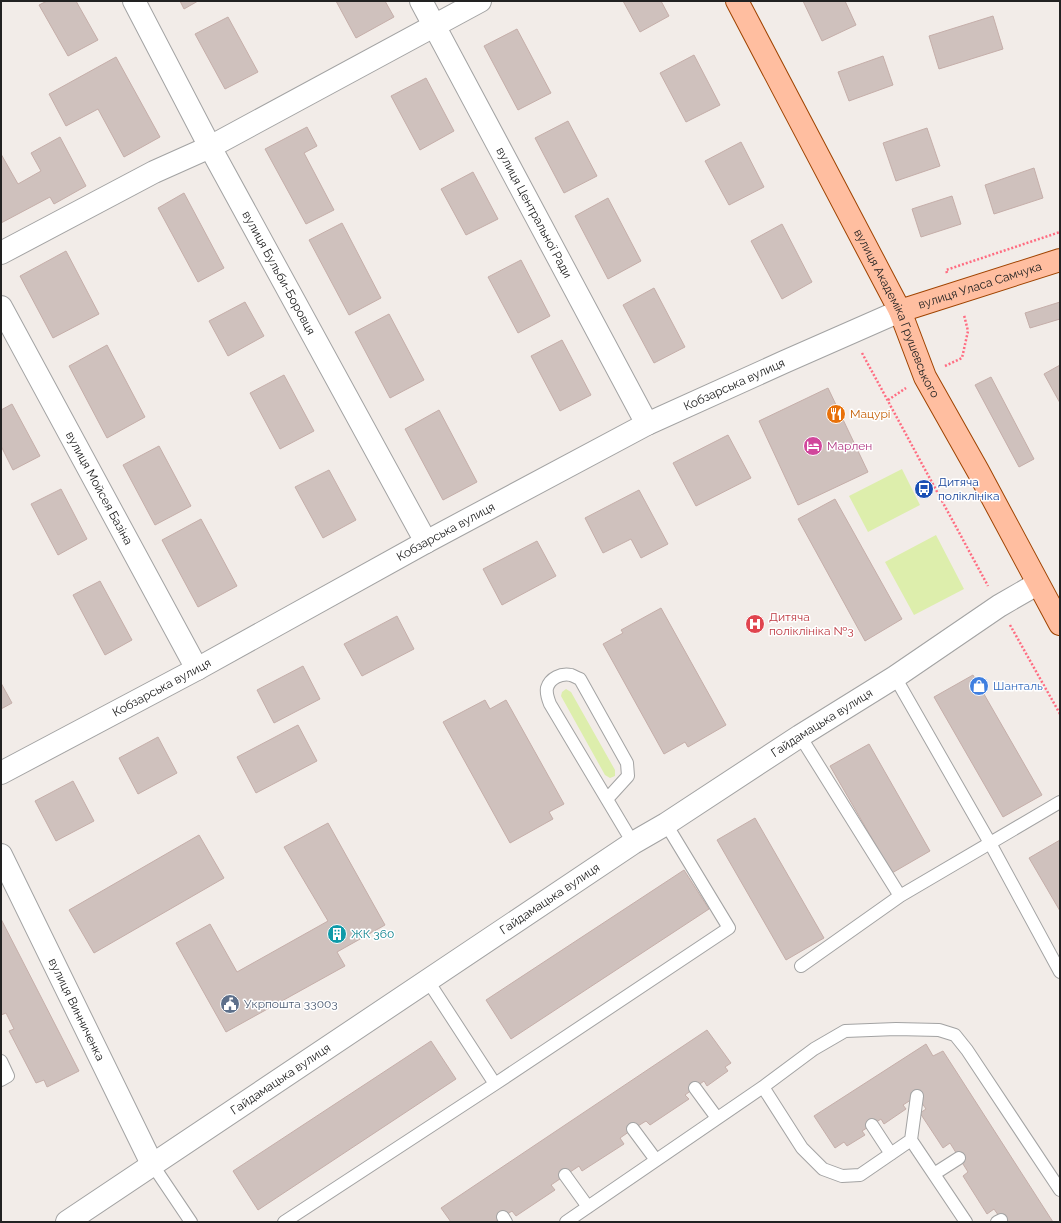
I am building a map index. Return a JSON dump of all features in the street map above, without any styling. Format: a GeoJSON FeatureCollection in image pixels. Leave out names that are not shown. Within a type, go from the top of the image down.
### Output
{"type":"FeatureCollection","features":[{"type":"Feature","properties":{"kind":"main road","name":"вулиця Академіка Грушевського"},"geometry":{"type":"LineString","coordinates":[[737,1],[900,311],[925,377],[978,471],[1037,584],[1060,624]]}},
{"type":"Feature","properties":{"kind":"main road","name":"вулиця Уласа Самчука"},"geometry":{"type":"LineString","coordinates":[[900,311],[1060,260]]}},
{"type":"Feature","properties":{"kind":"street","name":"вулиця Бульби-Боровця"},"geometry":{"type":"LineString","coordinates":[[134,1],[210,147],[426,542]]}},
{"type":"Feature","properties":{"kind":"street","name":"вулиця Центральної Ради"},"geometry":{"type":"LineString","coordinates":[[421,1],[647,424]]}},
{"type":"Feature","properties":{"kind":"street"},"geometry":{"type":"LineString","coordinates":[[1,253],[154,172],[210,147],[480,1]]}},
{"type":"Feature","properties":{"kind":"street","name":"вулиця Мойсея Базіна"},"geometry":{"type":"LineString","coordinates":[[1,307],[197,669]]}},
{"type":"Feature","properties":{"kind":"street","name":"Кобзарська вулиця"},"geometry":{"type":"LineString","coordinates":[[1,773],[197,669],[426,542],[647,424],[900,311]]}},
{"type":"Feature","properties":{"kind":"street","name":"Гайдамацька вулиця"},"geometry":{"type":"LineString","coordinates":[[67,1222],[633,843],[666,824],[800,736],[895,677],[999,606],[1037,584]]}},
{"type":"Feature","properties":{"kind":"street","name":"вулиця Винниченка"},"geometry":{"type":"LineString","coordinates":[[1,855],[152,1164]]}},
{"type":"Feature","properties":{"kind":"lane"},"geometry":{"type":"LineString","coordinates":[[608,798],[628,776],[628,763],[580,679],[571,675],[559,675],[552,680],[548,688],[547,696],[550,704],[608,798],[633,843]]}},
{"type":"Feature","properties":{"kind":"lane"},"geometry":{"type":"LineString","coordinates":[[895,677],[990,843],[1060,972]]}},
{"type":"Feature","properties":{"kind":"lane"},"geometry":{"type":"LineString","coordinates":[[800,736],[900,896]]}},
{"type":"Feature","properties":{"kind":"lane"},"geometry":{"type":"LineString","coordinates":[[801,966],[900,896],[1060,802]]}},
{"type":"Feature","properties":{"kind":"lane"},"geometry":{"type":"LineString","coordinates":[[284,1222],[729,928],[666,824]]}},
{"type":"Feature","properties":{"kind":"lane"},"geometry":{"type":"LineString","coordinates":[[428,981],[495,1084]]}},
{"type":"Feature","properties":{"kind":"lane"},"geometry":{"type":"LineString","coordinates":[[566,1222],[763,1087],[814,1049],[845,1031],[896,1029],[939,1030],[955,1035],[967,1050],[1060,1190]]}},
{"type":"Feature","properties":{"kind":"lane"},"geometry":{"type":"LineString","coordinates":[[1,1061],[8,1076],[1,1080]]}},
{"type":"Feature","properties":{"kind":"lane"},"geometry":{"type":"LineString","coordinates":[[763,1087],[802,1148],[823,1169],[842,1176],[860,1175],[911,1140]]}},
{"type":"Feature","properties":{"kind":"lane"},"geometry":{"type":"LineString","coordinates":[[695,1088],[717,1118]]}},
{"type":"Feature","properties":{"kind":"lane"},"geometry":{"type":"LineString","coordinates":[[917,1096],[911,1140],[966,1222]]}},
{"type":"Feature","properties":{"kind":"lane"},"geometry":{"type":"LineString","coordinates":[[872,1125],[891,1154]]}},
{"type":"Feature","properties":{"kind":"lane"},"geometry":{"type":"LineString","coordinates":[[633,1129],[656,1160]]}},
{"type":"Feature","properties":{"kind":"lane"},"geometry":{"type":"LineString","coordinates":[[934,1174],[959,1158]]}},
{"type":"Feature","properties":{"kind":"lane"},"geometry":{"type":"LineString","coordinates":[[152,1164],[191,1222]]}},
{"type":"Feature","properties":{"kind":"lane"},"geometry":{"type":"LineString","coordinates":[[565,1175],[588,1207]]}},
{"type":"Feature","properties":{"kind":"path"},"geometry":{"type":"LineString","coordinates":[[888,400],[925,377],[962,358],[968,331],[964,313],[946,270],[1060,232]]}},
{"type":"Feature","properties":{"kind":"path"},"geometry":{"type":"LineString","coordinates":[[851,332],[999,606],[1060,714]]}},
{"type":"Feature","properties":{"kind":"green space"},"geometry":{"type":"Polygon","coordinates":[[[902,469],[920,505],[868,532],[849,496],[902,469]]]}},
{"type":"Feature","properties":{"kind":"green space"},"geometry":{"type":"Polygon","coordinates":[[[936,535],[964,589],[914,615],[885,562],[936,535]]]}},
{"type":"Feature","properties":{"kind":"green space"},"geometry":{"type":"Polygon","coordinates":[[[566,689],[571,692],[615,770],[615,776],[610,778],[605,775],[561,696],[562,692],[566,689]]]}},
{"type":"Feature","properties":{"kind":"building"},"geometry":{"type":"Polygon","coordinates":[[[47,1],[76,1],[98,40],[68,56],[39,5],[47,1]]]}},
{"type":"Feature","properties":{"kind":"building"},"geometry":{"type":"Polygon","coordinates":[[[180,1],[198,1],[184,9],[180,1]]]}},
{"type":"Feature","properties":{"kind":"building"},"geometry":{"type":"Polygon","coordinates":[[[336,1],[385,1],[394,17],[356,38],[336,1]]]}},
{"type":"Feature","properties":{"kind":"building"},"geometry":{"type":"Polygon","coordinates":[[[623,1],[661,1],[669,16],[640,32],[623,1]]]}},
{"type":"Feature","properties":{"kind":"building"},"geometry":{"type":"Polygon","coordinates":[[[803,1],[845,1],[856,25],[822,41],[803,1]]]}},
{"type":"Feature","properties":{"kind":"building"},"geometry":{"type":"Polygon","coordinates":[[[993,16],[1003,49],[939,69],[929,36],[993,16]]]}},
{"type":"Feature","properties":{"kind":"building"},"geometry":{"type":"Polygon","coordinates":[[[228,17],[258,72],[225,89],[195,34],[228,17]]]}},
{"type":"Feature","properties":{"kind":"building"},"geometry":{"type":"Polygon","coordinates":[[[517,29],[551,93],[518,110],[484,46],[517,29]]]}},
{"type":"Feature","properties":{"kind":"building"},"geometry":{"type":"Polygon","coordinates":[[[694,55],[720,105],[686,122],[660,73],[694,55]]]}},
{"type":"Feature","properties":{"kind":"building"},"geometry":{"type":"Polygon","coordinates":[[[883,56],[893,85],[849,101],[838,72],[883,56]]]}},
{"type":"Feature","properties":{"kind":"building"},"geometry":{"type":"Polygon","coordinates":[[[116,57],[160,137],[124,157],[98,109],[66,126],[49,94],[116,57]]]}},
{"type":"Feature","properties":{"kind":"building"},"geometry":{"type":"Polygon","coordinates":[[[426,78],[454,131],[420,150],[391,96],[426,78]]]}},
{"type":"Feature","properties":{"kind":"building"},"geometry":{"type":"Polygon","coordinates":[[[568,121],[597,176],[564,193],[535,138],[568,121]]]}},
{"type":"Feature","properties":{"kind":"building"},"geometry":{"type":"Polygon","coordinates":[[[307,127],[317,146],[304,153],[334,210],[306,224],[265,149],[307,127]]]}},
{"type":"Feature","properties":{"kind":"building"},"geometry":{"type":"Polygon","coordinates":[[[927,128],[940,166],[896,181],[883,143],[927,128]]]}},
{"type":"Feature","properties":{"kind":"building"},"geometry":{"type":"Polygon","coordinates":[[[60,137],[86,186],[54,204],[50,197],[1,223],[1,154],[18,184],[41,171],[31,153],[60,137]]]}},
{"type":"Feature","properties":{"kind":"building"},"geometry":{"type":"Polygon","coordinates":[[[741,142],[764,187],[729,205],[705,161],[741,142]]]}},
{"type":"Feature","properties":{"kind":"building"},"geometry":{"type":"Polygon","coordinates":[[[1034,168],[1043,198],[994,214],[985,185],[1034,168]]]}},
{"type":"Feature","properties":{"kind":"building"},"geometry":{"type":"Polygon","coordinates":[[[473,172],[498,219],[466,235],[441,189],[473,172]]]}},
{"type":"Feature","properties":{"kind":"building"},"geometry":{"type":"Polygon","coordinates":[[[184,193],[224,268],[198,282],[158,208],[184,193]]]}},
{"type":"Feature","properties":{"kind":"building"},"geometry":{"type":"Polygon","coordinates":[[[952,196],[961,224],[921,237],[912,209],[952,196]]]}},
{"type":"Feature","properties":{"kind":"building"},"geometry":{"type":"Polygon","coordinates":[[[608,198],[641,261],[608,279],[575,216],[608,198]]]}},
{"type":"Feature","properties":{"kind":"building"},"geometry":{"type":"Polygon","coordinates":[[[342,223],[381,298],[349,315],[309,240],[342,223]]]}},
{"type":"Feature","properties":{"kind":"building"},"geometry":{"type":"Polygon","coordinates":[[[782,224],[812,282],[782,299],[751,241],[782,224]]]}},
{"type":"Feature","properties":{"kind":"building"},"geometry":{"type":"Polygon","coordinates":[[[66,251],[99,314],[53,338],[20,276],[66,251]]]}},
{"type":"Feature","properties":{"kind":"building"},"geometry":{"type":"Polygon","coordinates":[[[521,260],[550,316],[518,333],[488,277],[521,260]]]}},
{"type":"Feature","properties":{"kind":"building"},"geometry":{"type":"Polygon","coordinates":[[[654,288],[685,347],[654,363],[623,305],[654,288]]]}},
{"type":"Feature","properties":{"kind":"building"},"geometry":{"type":"Polygon","coordinates":[[[245,302],[264,336],[228,356],[209,321],[245,302]]]}},
{"type":"Feature","properties":{"kind":"building"},"geometry":{"type":"Polygon","coordinates":[[[1060,302],[1060,319],[1030,328],[1025,313],[1060,302]]]}},
{"type":"Feature","properties":{"kind":"building"},"geometry":{"type":"Polygon","coordinates":[[[389,314],[424,380],[390,398],[355,332],[389,314]]]}},
{"type":"Feature","properties":{"kind":"building"},"geometry":{"type":"Polygon","coordinates":[[[562,340],[591,395],[560,411],[531,356],[562,340]]]}},
{"type":"Feature","properties":{"kind":"building"},"geometry":{"type":"Polygon","coordinates":[[[107,345],[145,417],[107,438],[69,366],[107,345]]]}},
{"type":"Feature","properties":{"kind":"building"},"geometry":{"type":"Polygon","coordinates":[[[1060,365],[1060,403],[1044,374],[1060,365]]]}},
{"type":"Feature","properties":{"kind":"building"},"geometry":{"type":"Polygon","coordinates":[[[284,375],[314,431],[280,449],[250,393],[284,375]]]}},
{"type":"Feature","properties":{"kind":"building"},"geometry":{"type":"Polygon","coordinates":[[[991,377],[1034,459],[1019,467],[975,385],[991,377]]]}},
{"type":"Feature","properties":{"kind":"building","name":"Марлен"},"geometry":{"type":"Polygon","coordinates":[[[828,388],[868,472],[798,505],[759,421],[828,388]]]}},
{"type":"Feature","properties":{"kind":"building"},"geometry":{"type":"Polygon","coordinates":[[[12,404],[40,456],[13,470],[1,446],[1,410],[12,404]]]}},
{"type":"Feature","properties":{"kind":"building"},"geometry":{"type":"Polygon","coordinates":[[[439,410],[477,482],[443,500],[405,429],[439,410]]]}},
{"type":"Feature","properties":{"kind":"building"},"geometry":{"type":"Polygon","coordinates":[[[728,435],[751,478],[696,506],[673,463],[728,435]]]}},
{"type":"Feature","properties":{"kind":"building"},"geometry":{"type":"Polygon","coordinates":[[[159,446],[191,506],[155,525],[123,465],[159,446]]]}},
{"type":"Feature","properties":{"kind":"building"},"geometry":{"type":"Polygon","coordinates":[[[329,470],[356,520],[323,538],[295,487],[329,470]]]}},
{"type":"Feature","properties":{"kind":"building"},"geometry":{"type":"Polygon","coordinates":[[[61,489],[87,539],[58,555],[31,504],[61,489]]]}},
{"type":"Feature","properties":{"kind":"building"},"geometry":{"type":"Polygon","coordinates":[[[639,490],[668,544],[641,558],[631,539],[603,553],[585,518],[639,490]]]}},
{"type":"Feature","properties":{"kind":"building","name":"Дитяча поліклініка №3"},"geometry":{"type":"Polygon","coordinates":[[[835,499],[902,619],[865,641],[798,519],[835,499]]]}},
{"type":"Feature","properties":{"kind":"building"},"geometry":{"type":"Polygon","coordinates":[[[201,519],[237,586],[198,607],[162,540],[201,519]]]}},
{"type":"Feature","properties":{"kind":"building"},"geometry":{"type":"Polygon","coordinates":[[[537,541],[556,576],[502,605],[483,569],[537,541]]]}},
{"type":"Feature","properties":{"kind":"building"},"geometry":{"type":"Polygon","coordinates":[[[100,581],[132,640],[105,655],[73,595],[100,581]]]}},
{"type":"Feature","properties":{"kind":"building"},"geometry":{"type":"Polygon","coordinates":[[[661,608],[726,725],[688,747],[685,742],[664,754],[603,644],[623,633],[621,630],[661,608]]]}},
{"type":"Feature","properties":{"kind":"building"},"geometry":{"type":"Polygon","coordinates":[[[397,616],[414,649],[362,676],[344,644],[397,616]]]}},
{"type":"Feature","properties":{"kind":"building"},"geometry":{"type":"Polygon","coordinates":[[[303,666],[320,699],[274,723],[257,690],[303,666]]]}},
{"type":"Feature","properties":{"kind":"building"},"geometry":{"type":"Polygon","coordinates":[[[973,675],[1042,795],[1003,817],[934,697],[973,675]]]}},
{"type":"Feature","properties":{"kind":"building"},"geometry":{"type":"Polygon","coordinates":[[[1,683],[12,703],[1,709],[1,683]]]}},
{"type":"Feature","properties":{"kind":"building"},"geometry":{"type":"Polygon","coordinates":[[[485,700],[490,709],[506,700],[564,804],[549,812],[553,819],[510,843],[443,722],[485,700]]]}},
{"type":"Feature","properties":{"kind":"building"},"geometry":{"type":"Polygon","coordinates":[[[298,725],[317,761],[256,793],[237,757],[298,725]]]}},
{"type":"Feature","properties":{"kind":"building"},"geometry":{"type":"Polygon","coordinates":[[[158,737],[177,773],[138,794],[119,758],[158,737]]]}},
{"type":"Feature","properties":{"kind":"building"},"geometry":{"type":"Polygon","coordinates":[[[869,744],[930,851],[892,873],[830,766],[869,744]]]}},
{"type":"Feature","properties":{"kind":"building"},"geometry":{"type":"Polygon","coordinates":[[[73,781],[94,821],[56,841],[35,801],[73,781]]]}},
{"type":"Feature","properties":{"kind":"building"},"geometry":{"type":"Polygon","coordinates":[[[755,818],[824,938],[786,960],[717,840],[755,818]]]}},
{"type":"Feature","properties":{"kind":"building","name":"ЖК 360"},"geometry":{"type":"Polygon","coordinates":[[[328,823],[385,925],[337,952],[345,966],[226,1032],[176,943],[210,924],[237,972],[328,921],[284,847],[328,823]]]}},
{"type":"Feature","properties":{"kind":"building"},"geometry":{"type":"Polygon","coordinates":[[[199,835],[224,878],[94,953],[69,910],[199,835]]]}},
{"type":"Feature","properties":{"kind":"building"},"geometry":{"type":"Polygon","coordinates":[[[1060,840],[1060,911],[1029,858],[1060,840]]]}},
{"type":"Feature","properties":{"kind":"building"},"geometry":{"type":"Polygon","coordinates":[[[684,870],[709,909],[511,1039],[486,1000],[684,870]]]}},
{"type":"Feature","properties":{"kind":"building"},"geometry":{"type":"Polygon","coordinates":[[[1,919],[79,1071],[47,1087],[44,1080],[36,1083],[9,1031],[14,1029],[6,1013],[1,1015],[1,919]]]}},
{"type":"Feature","properties":{"kind":"building"},"geometry":{"type":"Polygon","coordinates":[[[707,1030],[731,1063],[725,1067],[728,1071],[707,1086],[704,1081],[685,1095],[689,1099],[650,1125],[646,1121],[620,1138],[624,1144],[582,1171],[579,1166],[551,1185],[555,1190],[516,1216],[512,1211],[495,1222],[451,1222],[441,1208],[707,1030]]]}},
{"type":"Feature","properties":{"kind":"building"},"geometry":{"type":"Polygon","coordinates":[[[431,1041],[456,1079],[258,1210],[233,1171],[431,1041]]]}},
{"type":"Feature","properties":{"kind":"building"},"geometry":{"type":"Polygon","coordinates":[[[926,1044],[933,1056],[943,1051],[1053,1222],[1003,1222],[994,1209],[987,1214],[963,1176],[968,1172],[950,1143],[943,1148],[920,1113],[926,1109],[917,1096],[903,1105],[906,1109],[884,1124],[881,1119],[862,1131],[865,1135],[847,1146],[844,1142],[835,1148],[814,1116],[926,1044]]]}},
{"type":"Feature","properties":{"kind":"place","name":"Мацурі"},"geometry":{"type":"Point","coordinates":[836,414]}},
{"type":"Feature","properties":{"kind":"place","name":"Марлен"},"geometry":{"type":"Point","coordinates":[813,446]}},
{"type":"Feature","properties":{"kind":"place","name":"Дитяча поліклініка"},"geometry":{"type":"Point","coordinates":[924,489]}},
{"type":"Feature","properties":{"kind":"place","name":"Дитяча поліклініка №3"},"geometry":{"type":"Point","coordinates":[755,624]}},
{"type":"Feature","properties":{"kind":"place","name":"Шанталь"},"geometry":{"type":"Point","coordinates":[979,686]}},
{"type":"Feature","properties":{"kind":"place","name":"ЖК 360"},"geometry":{"type":"Point","coordinates":[337,934]}},
{"type":"Feature","properties":{"kind":"place","name":"Укрпошта 33003"},"geometry":{"type":"Point","coordinates":[230,1004]}}]}
